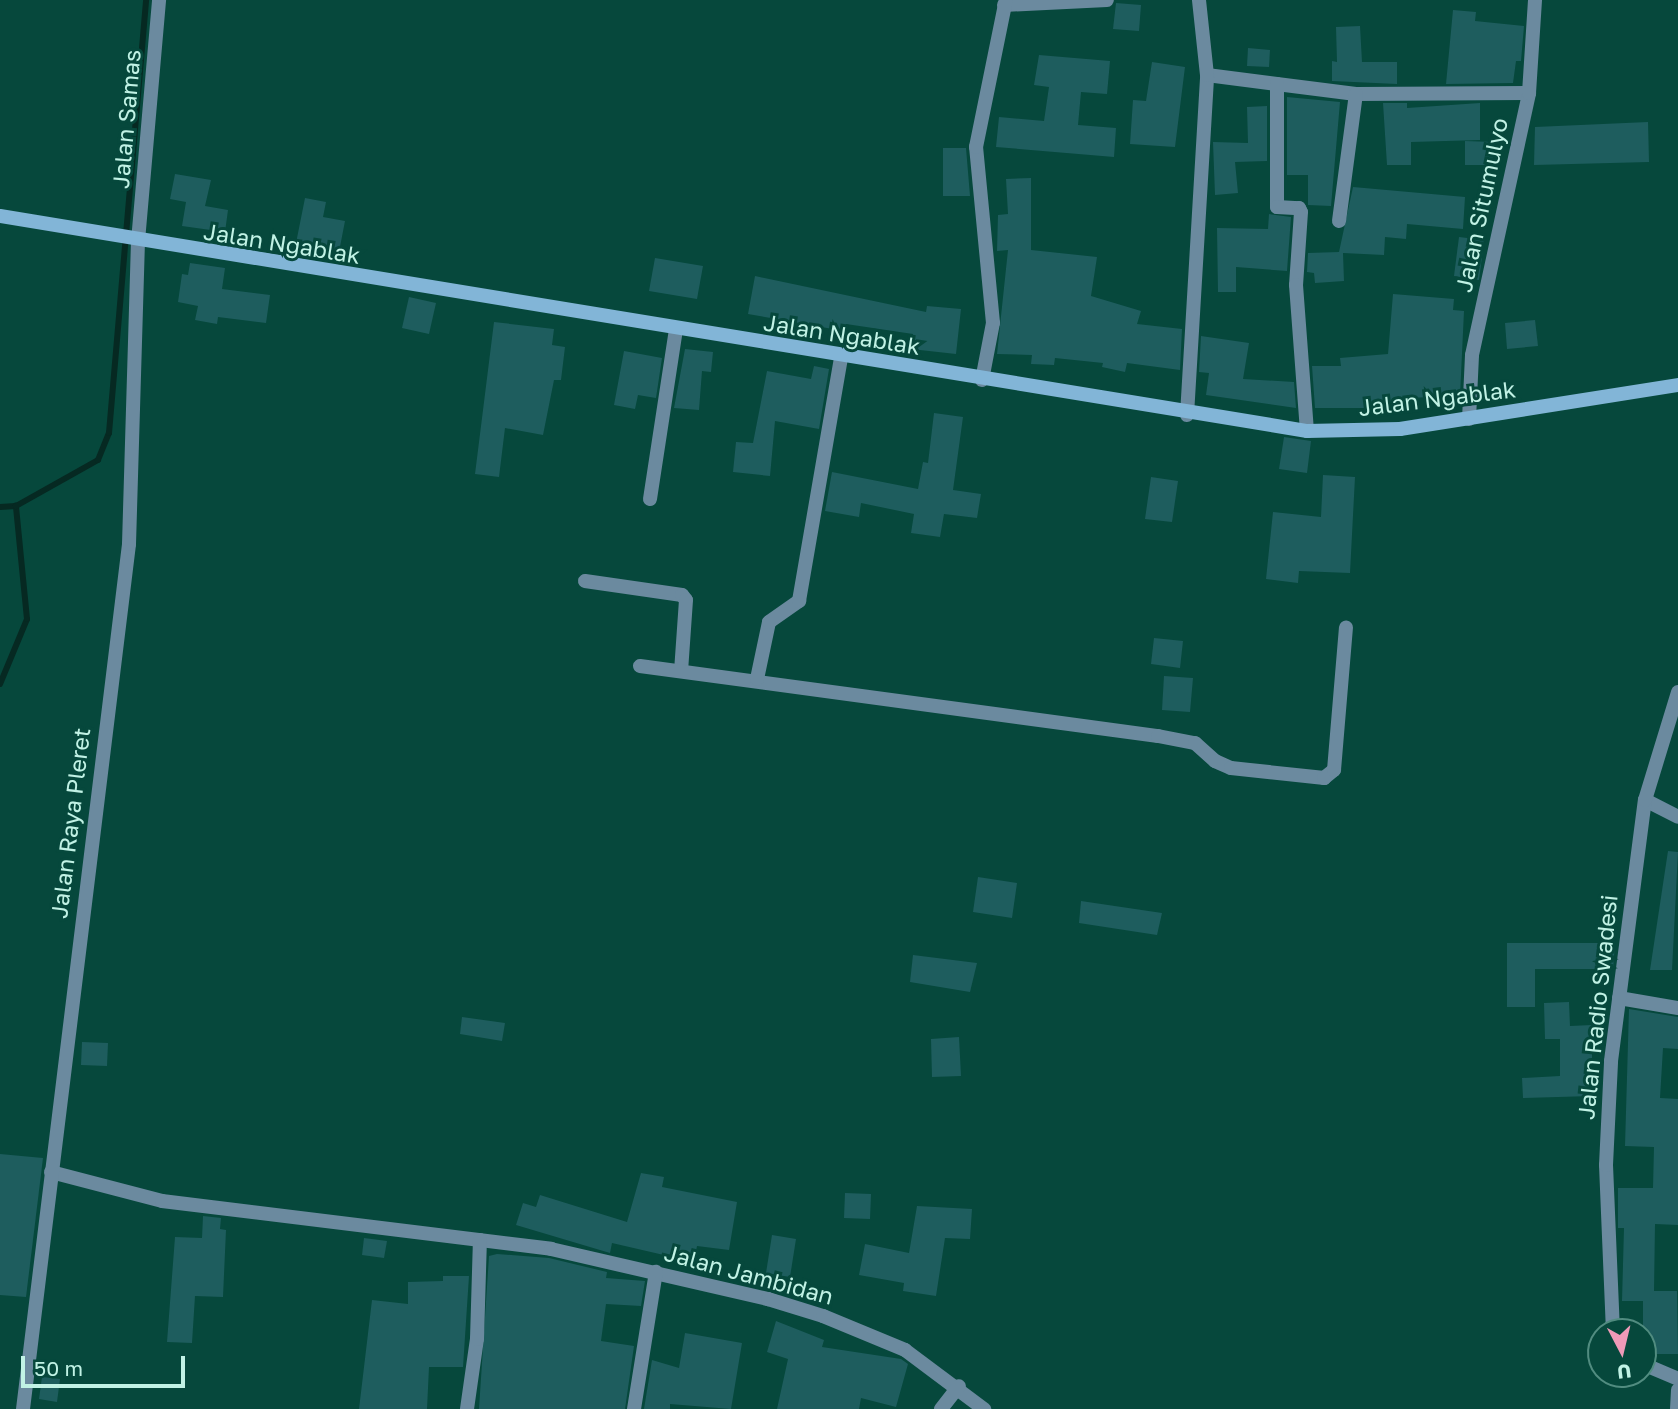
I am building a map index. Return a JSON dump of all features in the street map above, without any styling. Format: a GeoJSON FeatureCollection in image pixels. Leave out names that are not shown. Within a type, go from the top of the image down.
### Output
{"type":"FeatureCollection","features":[{"type":"Feature","properties":{"kind":"street","name":"Jalan Samas"},"geometry":{"type":"LineString","coordinates":[[134,240],[159,0]]}},
{"type":"Feature","properties":{"kind":"street"},"geometry":{"type":"LineString","coordinates":[[982,380],[993,323],[976,148],[1005,2],[1107,0]]}},
{"type":"Feature","properties":{"kind":"street"},"geometry":{"type":"LineString","coordinates":[[1187,415],[1207,75],[1199,0]]}},
{"type":"Feature","properties":{"kind":"street","name":"Jalan Situmulyo"},"geometry":{"type":"LineString","coordinates":[[1469,418],[1472,355],[1529,93],[1535,0]]}},
{"type":"Feature","properties":{"kind":"street"},"geometry":{"type":"LineString","coordinates":[[1207,75],[1356,94],[1529,93]]}},
{"type":"Feature","properties":{"kind":"street"},"geometry":{"type":"LineString","coordinates":[[1277,83],[1277,206],[1299,208],[1301,212],[1296,285],[1307,431]]}},
{"type":"Feature","properties":{"kind":"street"},"geometry":{"type":"LineString","coordinates":[[1339,221],[1356,94]]}},
{"type":"Feature","properties":{"kind":"street","name":"Jalan Ngablak"},"geometry":{"type":"LineString","coordinates":[[0,216],[1187,415],[1307,431],[1390,430],[1678,385]]}},
{"type":"Feature","properties":{"kind":"street","name":"Jalan Raya Pleret"},"geometry":{"type":"LineString","coordinates":[[23,1409],[130,544],[134,240]]}},
{"type":"Feature","properties":{"kind":"street"},"geometry":{"type":"LineString","coordinates":[[650,499],[676,330]]}},
{"type":"Feature","properties":{"kind":"street"},"geometry":{"type":"LineString","coordinates":[[757,679],[769,622],[799,601],[841,357]]}},
{"type":"Feature","properties":{"kind":"street"},"geometry":{"type":"LineString","coordinates":[[585,581],[682,595],[686,600],[681,671]]}},
{"type":"Feature","properties":{"kind":"street"},"geometry":{"type":"LineString","coordinates":[[640,666],[757,679],[1158,736],[1195,743],[1215,761],[1231,768],[1324,778],[1334,770],[1346,628]]}},
{"type":"Feature","properties":{"kind":"street","name":"Jalan Radio Swadesi"},"geometry":{"type":"LineString","coordinates":[[1612,1318],[1606,1152],[1619,998],[1645,800],[1678,692]]}},
{"type":"Feature","properties":{"kind":"street"},"geometry":{"type":"LineString","coordinates":[[1645,800],[1678,817]]}},
{"type":"Feature","properties":{"kind":"street"},"geometry":{"type":"LineString","coordinates":[[1619,998],[1678,1008]]}},
{"type":"Feature","properties":{"kind":"street","name":"Jalan Jambidan"},"geometry":{"type":"LineString","coordinates":[[51,1172],[162,1201],[551,1249],[656,1272],[823,1315],[905,1350],[959,1386],[984,1409]]}},
{"type":"Feature","properties":{"kind":"street"},"geometry":{"type":"LineString","coordinates":[[467,1409],[477,1339],[480,1240]]}},
{"type":"Feature","properties":{"kind":"street"},"geometry":{"type":"LineString","coordinates":[[634,1409],[656,1272]]}},
{"type":"Feature","properties":{"kind":"street"},"geometry":{"type":"LineString","coordinates":[[1657,1370],[1678,1378]]}},
{"type":"Feature","properties":{"kind":"street"},"geometry":{"type":"LineString","coordinates":[[941,1409],[959,1386]]}},
{"type":"Feature","properties":{"kind":"street"},"geometry":{"type":"LineString","coordinates":[[1677,1409],[1678,1390]]}},
{"type":"Feature","properties":{"kind":"building"},"geometry":{"type":"Polygon","coordinates":[[[1116,3],[1141,5],[1139,31],[1113,29],[1116,3]]]}},
{"type":"Feature","properties":{"kind":"building"},"geometry":{"type":"Polygon","coordinates":[[[1453,10],[1476,12],[1475,21],[1524,26],[1521,61],[1516,61],[1513,83],[1446,84],[1453,10]]]}},
{"type":"Feature","properties":{"kind":"building"},"geometry":{"type":"Polygon","coordinates":[[[1360,26],[1362,62],[1397,62],[1397,84],[1332,81],[1332,61],[1337,62],[1336,27],[1360,26]]]}},
{"type":"Feature","properties":{"kind":"building"},"geometry":{"type":"Polygon","coordinates":[[[1248,48],[1270,50],[1269,67],[1247,66],[1248,48]]]}},
{"type":"Feature","properties":{"kind":"building"},"geometry":{"type":"Polygon","coordinates":[[[1039,55],[1110,61],[1107,94],[1081,92],[1078,125],[1116,128],[1114,157],[996,147],[999,117],[1044,121],[1049,87],[1034,85],[1039,55]]]}},
{"type":"Feature","properties":{"kind":"building"},"geometry":{"type":"Polygon","coordinates":[[[1152,62],[1185,67],[1175,147],[1130,144],[1133,100],[1146,101],[1152,62]]]}},
{"type":"Feature","properties":{"kind":"building"},"geometry":{"type":"Polygon","coordinates":[[[1287,97],[1340,102],[1331,206],[1308,205],[1308,175],[1287,175],[1287,97]]]}},
{"type":"Feature","properties":{"kind":"building"},"geometry":{"type":"Polygon","coordinates":[[[1383,103],[1407,103],[1407,108],[1480,103],[1480,140],[1411,142],[1411,165],[1387,165],[1383,103]]]}},
{"type":"Feature","properties":{"kind":"building"},"geometry":{"type":"Polygon","coordinates":[[[1267,106],[1267,161],[1235,162],[1238,193],[1215,195],[1213,142],[1248,143],[1247,107],[1267,106]]]}},
{"type":"Feature","properties":{"kind":"building"},"geometry":{"type":"Polygon","coordinates":[[[1648,122],[1649,162],[1534,165],[1535,127],[1648,122]]]}},
{"type":"Feature","properties":{"kind":"building"},"geometry":{"type":"Polygon","coordinates":[[[1465,141],[1493,142],[1493,165],[1465,165],[1465,141]]]}},
{"type":"Feature","properties":{"kind":"building"},"geometry":{"type":"Polygon","coordinates":[[[943,148],[966,148],[970,196],[943,196],[943,148]]]}},
{"type":"Feature","properties":{"kind":"building"},"geometry":{"type":"Polygon","coordinates":[[[175,174],[211,180],[205,206],[228,210],[225,232],[182,226],[186,202],[170,199],[175,174]]]}},
{"type":"Feature","properties":{"kind":"building"},"geometry":{"type":"Polygon","coordinates":[[[1031,178],[1031,250],[1097,257],[1091,296],[1141,311],[1137,324],[1182,329],[1180,370],[1127,363],[1125,372],[1102,367],[1103,363],[1055,358],[1054,365],[1031,364],[1032,355],[997,354],[1008,250],[997,251],[998,215],[1008,214],[1006,179],[1031,178]]]}},
{"type":"Feature","properties":{"kind":"building"},"geometry":{"type":"Polygon","coordinates":[[[1353,187],[1465,197],[1463,229],[1407,224],[1406,239],[1385,237],[1384,255],[1343,253],[1344,281],[1315,283],[1314,273],[1307,272],[1308,253],[1339,252],[1353,187]]]}},
{"type":"Feature","properties":{"kind":"building"},"geometry":{"type":"Polygon","coordinates":[[[305,198],[326,202],[323,217],[345,221],[339,252],[296,243],[305,198]]]}},
{"type":"Feature","properties":{"kind":"building"},"geometry":{"type":"Polygon","coordinates":[[[1269,214],[1291,217],[1287,271],[1236,267],[1236,292],[1218,292],[1217,228],[1268,229],[1269,214]]]}},
{"type":"Feature","properties":{"kind":"building"},"geometry":{"type":"Polygon","coordinates":[[[1459,237],[1484,240],[1479,280],[1454,276],[1459,237]]]}},
{"type":"Feature","properties":{"kind":"building"},"geometry":{"type":"Polygon","coordinates":[[[655,258],[703,266],[697,299],[649,291],[655,258]]]}},
{"type":"Feature","properties":{"kind":"building"},"geometry":{"type":"Polygon","coordinates":[[[190,263],[225,268],[222,289],[270,295],[266,323],[218,317],[217,324],[195,320],[198,306],[178,302],[182,274],[188,275],[190,263]]]}},
{"type":"Feature","properties":{"kind":"building"},"geometry":{"type":"Polygon","coordinates":[[[755,276],[926,312],[927,306],[961,309],[956,354],[911,349],[913,334],[846,324],[844,331],[748,314],[755,276]]]}},
{"type":"Feature","properties":{"kind":"building"},"geometry":{"type":"Polygon","coordinates":[[[1393,294],[1454,299],[1453,310],[1464,311],[1460,396],[1406,398],[1406,405],[1380,408],[1315,408],[1312,366],[1341,366],[1340,358],[1388,354],[1393,294]]]}},
{"type":"Feature","properties":{"kind":"building"},"geometry":{"type":"Polygon","coordinates":[[[409,297],[436,303],[429,334],[402,328],[409,297]]]}},
{"type":"Feature","properties":{"kind":"building"},"geometry":{"type":"Polygon","coordinates":[[[1535,320],[1538,346],[1507,349],[1505,323],[1535,320]]]}},
{"type":"Feature","properties":{"kind":"building"},"geometry":{"type":"Polygon","coordinates":[[[494,322],[554,329],[552,345],[565,347],[561,380],[554,380],[543,435],[505,428],[499,477],[475,474],[494,322]]]}},
{"type":"Feature","properties":{"kind":"building"},"geometry":{"type":"Polygon","coordinates":[[[1201,336],[1249,343],[1243,379],[1294,382],[1296,408],[1206,395],[1209,373],[1199,372],[1201,336]]]}},
{"type":"Feature","properties":{"kind":"building"},"geometry":{"type":"Polygon","coordinates":[[[685,349],[713,352],[711,372],[702,371],[699,410],[674,408],[685,349]]]}},
{"type":"Feature","properties":{"kind":"building"},"geometry":{"type":"Polygon","coordinates":[[[624,351],[662,358],[656,398],[638,395],[635,409],[614,405],[624,351]]]}},
{"type":"Feature","properties":{"kind":"building"},"geometry":{"type":"Polygon","coordinates":[[[814,366],[829,369],[819,429],[775,421],[770,476],[733,472],[736,442],[753,443],[767,371],[811,379],[814,366]]]}},
{"type":"Feature","properties":{"kind":"building"},"geometry":{"type":"Polygon","coordinates":[[[934,413],[963,417],[953,490],[981,494],[977,518],[944,514],[940,537],[911,533],[914,514],[861,503],[859,517],[825,511],[832,472],[918,489],[923,462],[928,463],[934,413]]]}},
{"type":"Feature","properties":{"kind":"building"},"geometry":{"type":"Polygon","coordinates":[[[1284,437],[1311,441],[1307,473],[1279,469],[1284,437]]]}},
{"type":"Feature","properties":{"kind":"building"},"geometry":{"type":"Polygon","coordinates":[[[1323,475],[1355,477],[1350,573],[1299,571],[1298,583],[1266,579],[1273,512],[1321,517],[1323,475]]]}},
{"type":"Feature","properties":{"kind":"building"},"geometry":{"type":"Polygon","coordinates":[[[1151,477],[1178,481],[1172,522],[1145,519],[1151,477]]]}},
{"type":"Feature","properties":{"kind":"building"},"geometry":{"type":"Polygon","coordinates":[[[1154,638],[1183,641],[1180,668],[1151,664],[1154,638]]]}},
{"type":"Feature","properties":{"kind":"building"},"geometry":{"type":"Polygon","coordinates":[[[1164,676],[1193,678],[1190,712],[1162,710],[1164,676]]]}},
{"type":"Feature","properties":{"kind":"building"},"geometry":{"type":"Polygon","coordinates":[[[1668,851],[1678,852],[1672,970],[1650,970],[1668,851]]]}},
{"type":"Feature","properties":{"kind":"building"},"geometry":{"type":"Polygon","coordinates":[[[978,877],[1017,883],[1012,918],[973,912],[978,877]]]}},
{"type":"Feature","properties":{"kind":"building"},"geometry":{"type":"Polygon","coordinates":[[[1081,901],[1162,913],[1157,935],[1079,923],[1081,901]]]}},
{"type":"Feature","properties":{"kind":"building"},"geometry":{"type":"Polygon","coordinates":[[[1507,943],[1615,943],[1613,969],[1535,969],[1535,1007],[1507,1007],[1507,943]]]}},
{"type":"Feature","properties":{"kind":"building"},"geometry":{"type":"Polygon","coordinates":[[[913,955],[977,963],[970,992],[910,982],[913,955]]]}},
{"type":"Feature","properties":{"kind":"building"},"geometry":{"type":"Polygon","coordinates":[[[1569,1002],[1570,1026],[1592,1025],[1592,1096],[1523,1098],[1522,1078],[1560,1076],[1560,1039],[1545,1039],[1544,1003],[1569,1002]]]}},
{"type":"Feature","properties":{"kind":"building"},"geometry":{"type":"Polygon","coordinates":[[[1629,1009],[1678,1017],[1678,1049],[1663,1048],[1660,1098],[1678,1099],[1678,1225],[1655,1224],[1654,1291],[1677,1291],[1678,1354],[1657,1354],[1657,1318],[1643,1318],[1643,1301],[1622,1301],[1624,1228],[1618,1228],[1618,1188],[1653,1188],[1654,1147],[1625,1146],[1629,1009]]]}},
{"type":"Feature","properties":{"kind":"building"},"geometry":{"type":"Polygon","coordinates":[[[462,1017],[505,1023],[502,1041],[460,1034],[462,1017]]]}},
{"type":"Feature","properties":{"kind":"building"},"geometry":{"type":"Polygon","coordinates":[[[959,1037],[961,1076],[932,1077],[931,1039],[959,1037]]]}},
{"type":"Feature","properties":{"kind":"building"},"geometry":{"type":"Polygon","coordinates":[[[82,1042],[108,1043],[107,1066],[81,1065],[82,1042]]]}},
{"type":"Feature","properties":{"kind":"building"},"geometry":{"type":"Polygon","coordinates":[[[0,1154],[43,1158],[26,1297],[0,1295],[0,1154]]]}},
{"type":"Feature","properties":{"kind":"building"},"geometry":{"type":"Polygon","coordinates":[[[641,1173],[664,1177],[662,1187],[737,1202],[729,1250],[697,1246],[694,1262],[612,1243],[610,1253],[516,1225],[523,1203],[536,1207],[540,1195],[627,1222],[641,1173]]]}},
{"type":"Feature","properties":{"kind":"building"},"geometry":{"type":"Polygon","coordinates":[[[845,1193],[871,1194],[870,1219],[844,1218],[845,1193]]]}},
{"type":"Feature","properties":{"kind":"building"},"geometry":{"type":"Polygon","coordinates":[[[917,1206],[972,1209],[970,1239],[945,1238],[936,1296],[903,1291],[904,1283],[859,1275],[865,1244],[909,1253],[917,1206]]]}},
{"type":"Feature","properties":{"kind":"building"},"geometry":{"type":"Polygon","coordinates":[[[203,1216],[221,1218],[220,1229],[226,1230],[223,1297],[195,1296],[192,1343],[167,1342],[175,1237],[202,1238],[203,1216]]]}},
{"type":"Feature","properties":{"kind":"building"},"geometry":{"type":"Polygon","coordinates":[[[772,1235],[796,1239],[790,1277],[766,1273],[772,1235]]]}},
{"type":"Feature","properties":{"kind":"building"},"geometry":{"type":"Polygon","coordinates":[[[364,1238],[387,1241],[384,1258],[362,1255],[364,1238]]]}},
{"type":"Feature","properties":{"kind":"building"},"geometry":{"type":"Polygon","coordinates":[[[497,1254],[549,1258],[607,1272],[606,1278],[645,1281],[641,1306],[606,1304],[601,1341],[634,1346],[625,1409],[479,1409],[489,1256],[497,1254]]]}},
{"type":"Feature","properties":{"kind":"building"},"geometry":{"type":"Polygon","coordinates":[[[443,1276],[469,1276],[463,1367],[429,1367],[427,1409],[359,1409],[372,1300],[408,1304],[408,1282],[443,1281],[443,1276]]]}},
{"type":"Feature","properties":{"kind":"building"},"geometry":{"type":"Polygon","coordinates":[[[776,1321],[824,1340],[822,1347],[901,1359],[908,1364],[896,1407],[861,1398],[859,1409],[777,1409],[788,1359],[767,1352],[776,1321]]]}},
{"type":"Feature","properties":{"kind":"building"},"geometry":{"type":"Polygon","coordinates":[[[685,1333],[742,1343],[731,1409],[670,1404],[670,1409],[644,1409],[652,1360],[679,1368],[685,1333]]]}},
{"type":"Feature","properties":{"kind":"building"},"geometry":{"type":"Polygon","coordinates":[[[42,1377],[60,1379],[57,1402],[39,1399],[42,1377]]]}},
{"type":"Feature","properties":{"kind":"waterway"},"geometry":{"type":"LineString","coordinates":[[0,684],[27,619],[16,506],[98,460],[109,433],[146,0]]}},
{"type":"Feature","properties":{"kind":"waterway"},"geometry":{"type":"LineString","coordinates":[[0,507],[16,506]]}}]}
